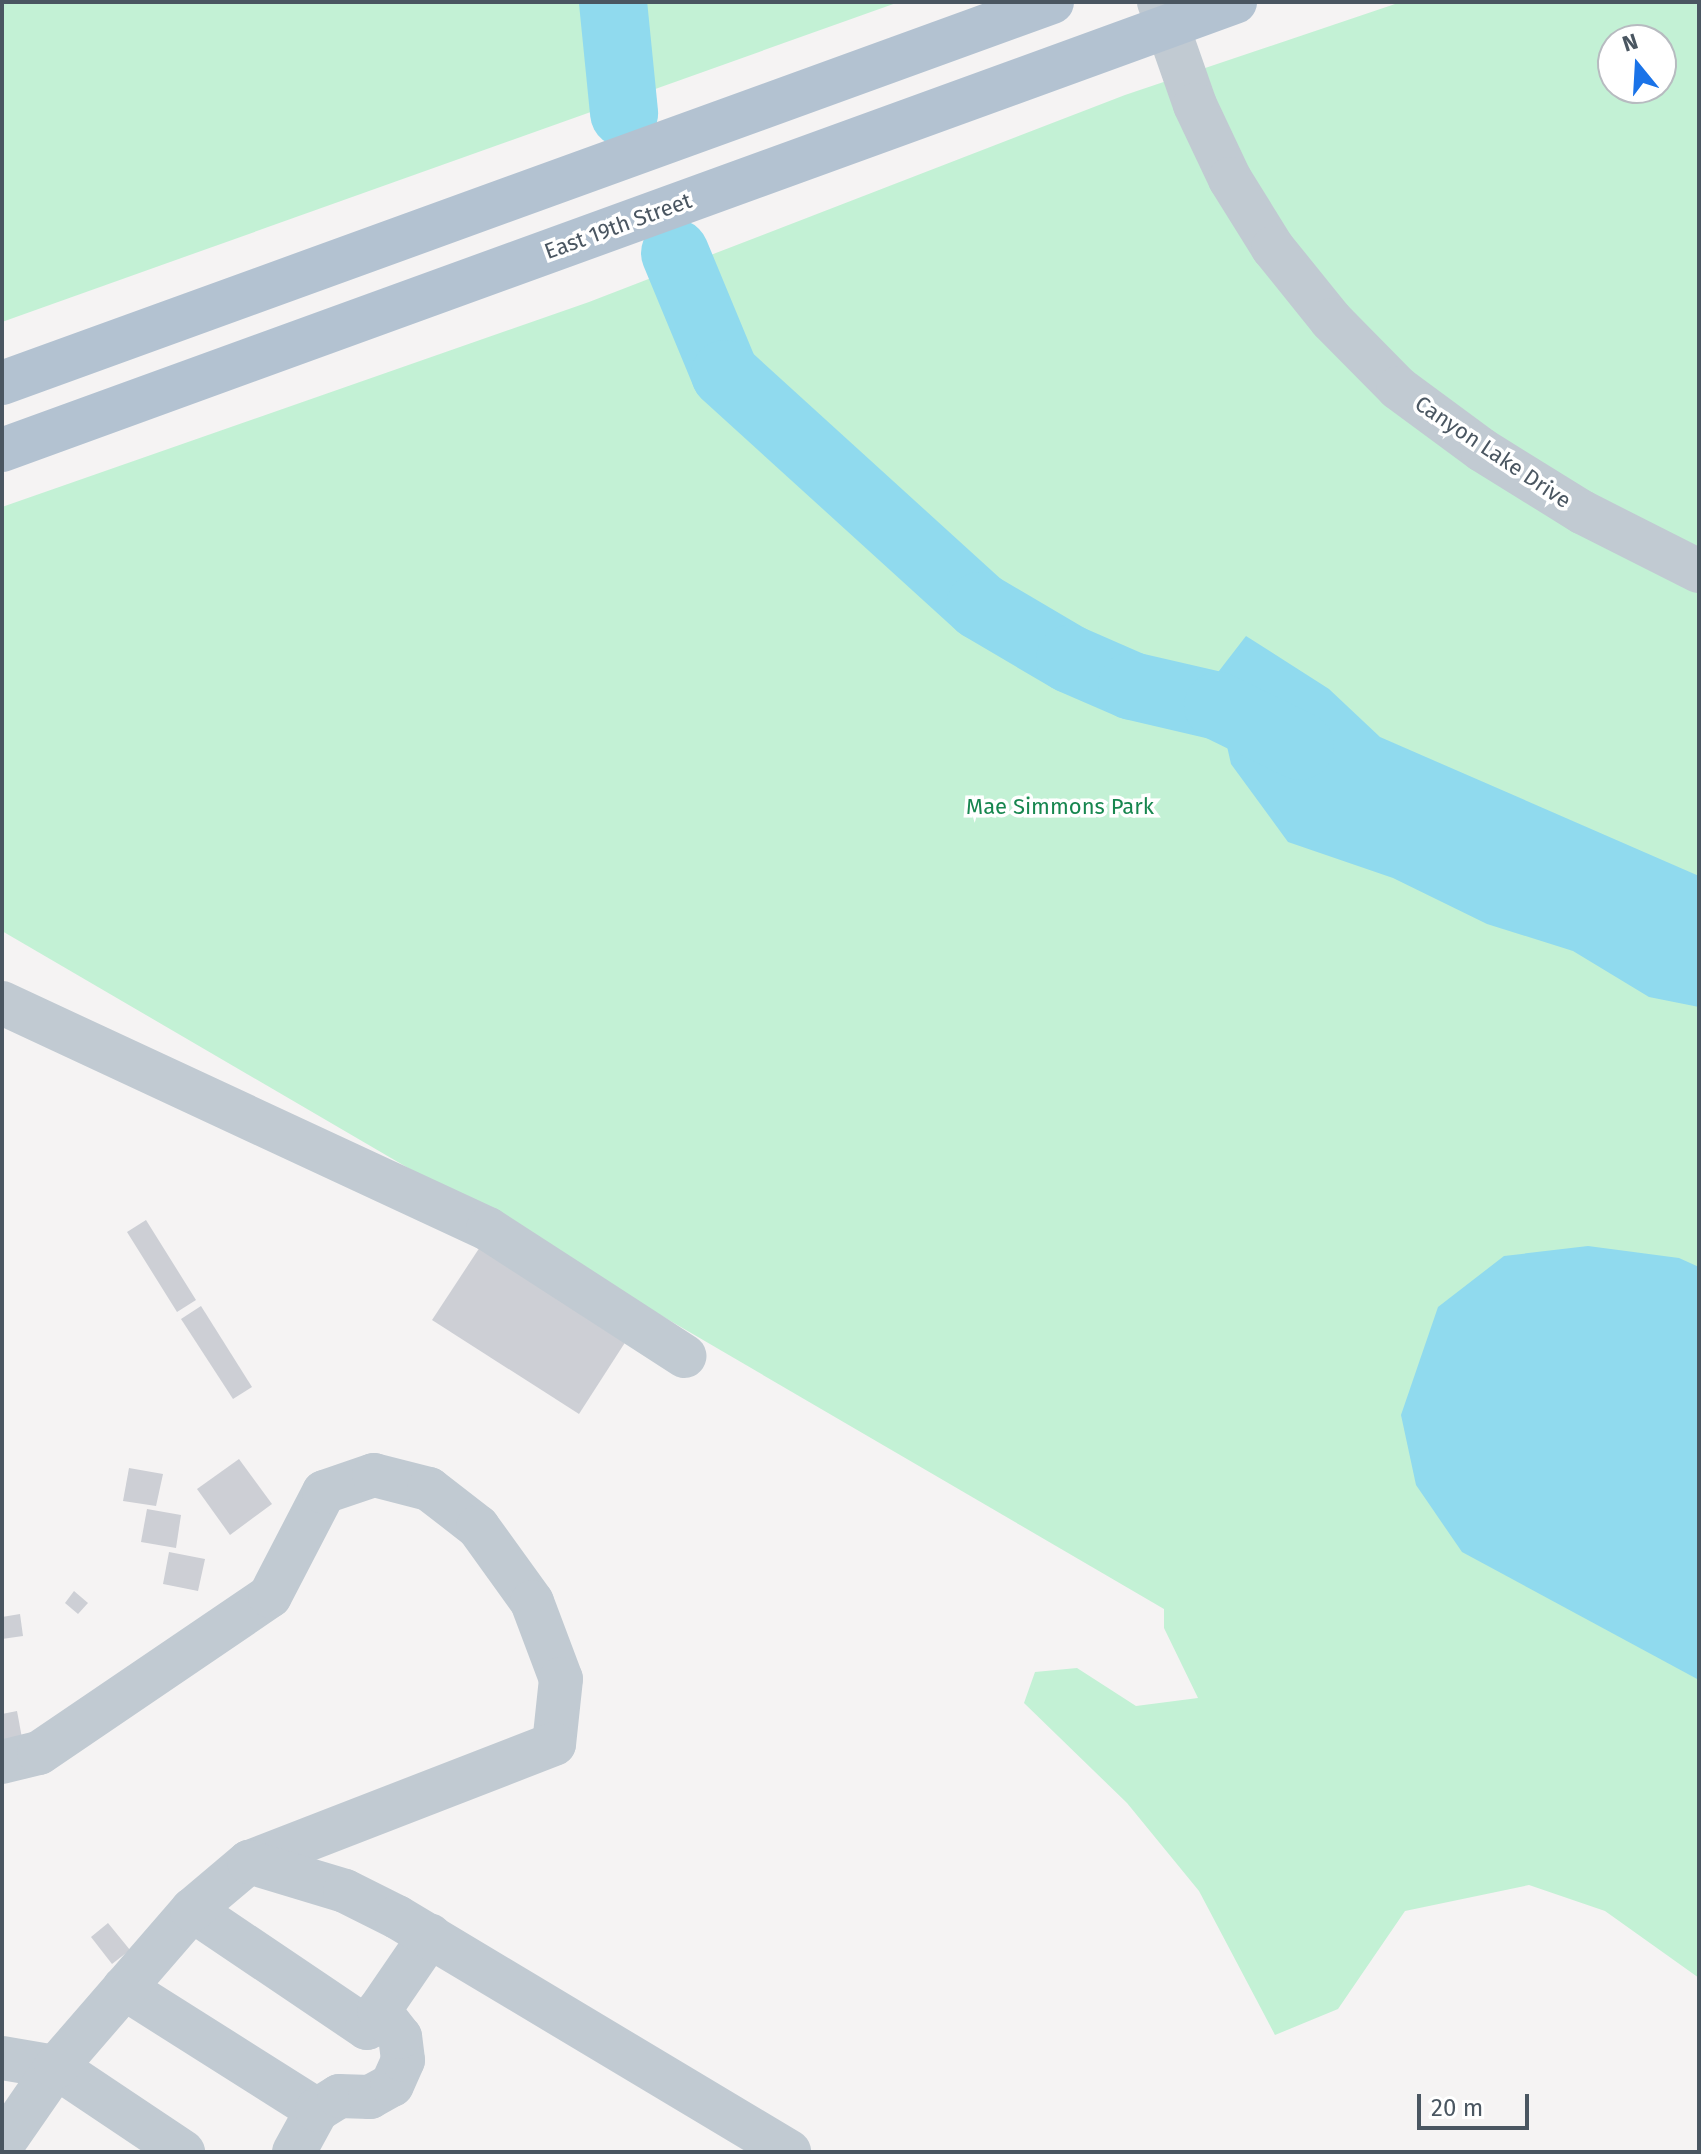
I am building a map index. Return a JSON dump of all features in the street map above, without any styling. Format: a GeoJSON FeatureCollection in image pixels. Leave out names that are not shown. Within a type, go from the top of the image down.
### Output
{"type":"FeatureCollection","features":[{"type":"Feature","properties":{"kind":"main road"},"geometry":{"type":"LineString","coordinates":[[2,383],[1052,2]]}},
{"type":"Feature","properties":{"kind":"main road","name":"East 19th Street"},"geometry":{"type":"LineString","coordinates":[[2,450],[1023,79],[1163,14],[1235,2]]}},
{"type":"Feature","properties":{"kind":"street","name":"Canyon Lake Drive"},"geometry":{"type":"LineString","coordinates":[[1163,14],[1230,179],[1273,248],[1342,331],[1398,388],[1482,450],[1582,512],[1699,571]]}},
{"type":"Feature","properties":{"kind":"street"},"geometry":{"type":"LineString","coordinates":[[2,1003],[488,1229],[684,1356]]}},
{"type":"Feature","properties":{"kind":"street"},"geometry":{"type":"LineString","coordinates":[[2,1762],[39,1753],[270,1596],[324,1492],[374,1475],[429,1489],[478,1527],[532,1602],[561,1679],[554,1744],[249,1862],[192,1910],[56,2067],[2,2145]]}},
{"type":"Feature","properties":{"kind":"street"},"geometry":{"type":"LineString","coordinates":[[249,1862],[345,1891],[430,1936],[789,2152]]}},
{"type":"Feature","properties":{"kind":"street"},"geometry":{"type":"LineString","coordinates":[[192,1910],[367,2028],[430,1936]]}},
{"type":"Feature","properties":{"kind":"street"},"geometry":{"type":"LineString","coordinates":[[124,1988],[317,2110]]}},
{"type":"Feature","properties":{"kind":"street"},"geometry":{"type":"LineString","coordinates":[[294,2152],[317,2110],[339,2096],[370,2097],[392,2085],[403,2060],[400,2037],[379,2010]]}},
{"type":"Feature","properties":{"kind":"street"},"geometry":{"type":"LineString","coordinates":[[2,2058],[56,2067],[183,2152]]}},
{"type":"Feature","properties":{"kind":"green space"},"geometry":{"type":"Polygon","coordinates":[[[2,2],[899,2],[2,322],[2,2]]]}},
{"type":"Feature","properties":{"kind":"green space","name":"Mae Simmons Park"},"geometry":{"type":"Polygon","coordinates":[[[1401,2],[1699,2],[1699,1978],[1605,1911],[1529,1885],[1405,1911],[1338,2009],[1275,2035],[1199,1891],[1127,1803],[1024,1703],[1035,1672],[1077,1668],[1136,1706],[1198,1698],[1164,1628],[1164,1609],[2,931],[2,507],[589,302],[1125,95],[1401,2]]]}},
{"type":"Feature","properties":{"kind":"water"},"geometry":{"type":"Polygon","coordinates":[[[1246,636],[1329,689],[1380,737],[1699,876],[1699,1007],[1649,997],[1573,951],[1487,924],[1393,878],[1288,842],[1231,764],[1212,680],[1246,636]]]}},
{"type":"Feature","properties":{"kind":"water"},"geometry":{"type":"Polygon","coordinates":[[[1588,1246],[1679,1258],[1699,1267],[1699,1680],[1462,1552],[1416,1485],[1401,1415],[1438,1307],[1504,1256],[1588,1246]]]}},
{"type":"Feature","properties":{"kind":"building"},"geometry":{"type":"Polygon","coordinates":[[[146,1220],[196,1300],[177,1312],[127,1232],[146,1220]]]}},
{"type":"Feature","properties":{"kind":"building"},"geometry":{"type":"Polygon","coordinates":[[[480,1247],[626,1341],[579,1414],[432,1320],[480,1247]]]}},
{"type":"Feature","properties":{"kind":"building"},"geometry":{"type":"Polygon","coordinates":[[[201,1306],[252,1387],[233,1399],[181,1319],[201,1306]]]}},
{"type":"Feature","properties":{"kind":"building"},"geometry":{"type":"Polygon","coordinates":[[[239,1459],[272,1504],[230,1535],[197,1489],[239,1459]]]}},
{"type":"Feature","properties":{"kind":"building"},"geometry":{"type":"Polygon","coordinates":[[[129,1468],[163,1474],[156,1506],[123,1501],[129,1468]]]}},
{"type":"Feature","properties":{"kind":"building"},"geometry":{"type":"Polygon","coordinates":[[[147,1509],[181,1515],[176,1548],[141,1542],[147,1509]]]}},
{"type":"Feature","properties":{"kind":"building"},"geometry":{"type":"Polygon","coordinates":[[[169,1552],[205,1559],[198,1591],[163,1584],[169,1552]]]}},
{"type":"Feature","properties":{"kind":"building"},"geometry":{"type":"Polygon","coordinates":[[[74,1591],[88,1603],[78,1614],[65,1603],[74,1591]]]}},
{"type":"Feature","properties":{"kind":"building"},"geometry":{"type":"Polygon","coordinates":[[[20,1614],[23,1636],[2,1639],[2,1617],[20,1614]]]}},
{"type":"Feature","properties":{"kind":"building"},"geometry":{"type":"Polygon","coordinates":[[[17,1711],[22,1738],[2,1742],[2,1714],[17,1711]]]}},
{"type":"Feature","properties":{"kind":"building"},"geometry":{"type":"Polygon","coordinates":[[[108,1923],[130,1950],[112,1964],[91,1937],[108,1923]]]}},
{"type":"Feature","properties":{"kind":"waterway"},"geometry":{"type":"LineString","coordinates":[[613,2],[624,113]]}},
{"type":"Feature","properties":{"kind":"waterway"},"geometry":{"type":"LineString","coordinates":[[675,253],[725,374],[980,606],[1070,659],[1132,686],[1218,706],[1300,746]]}}]}
